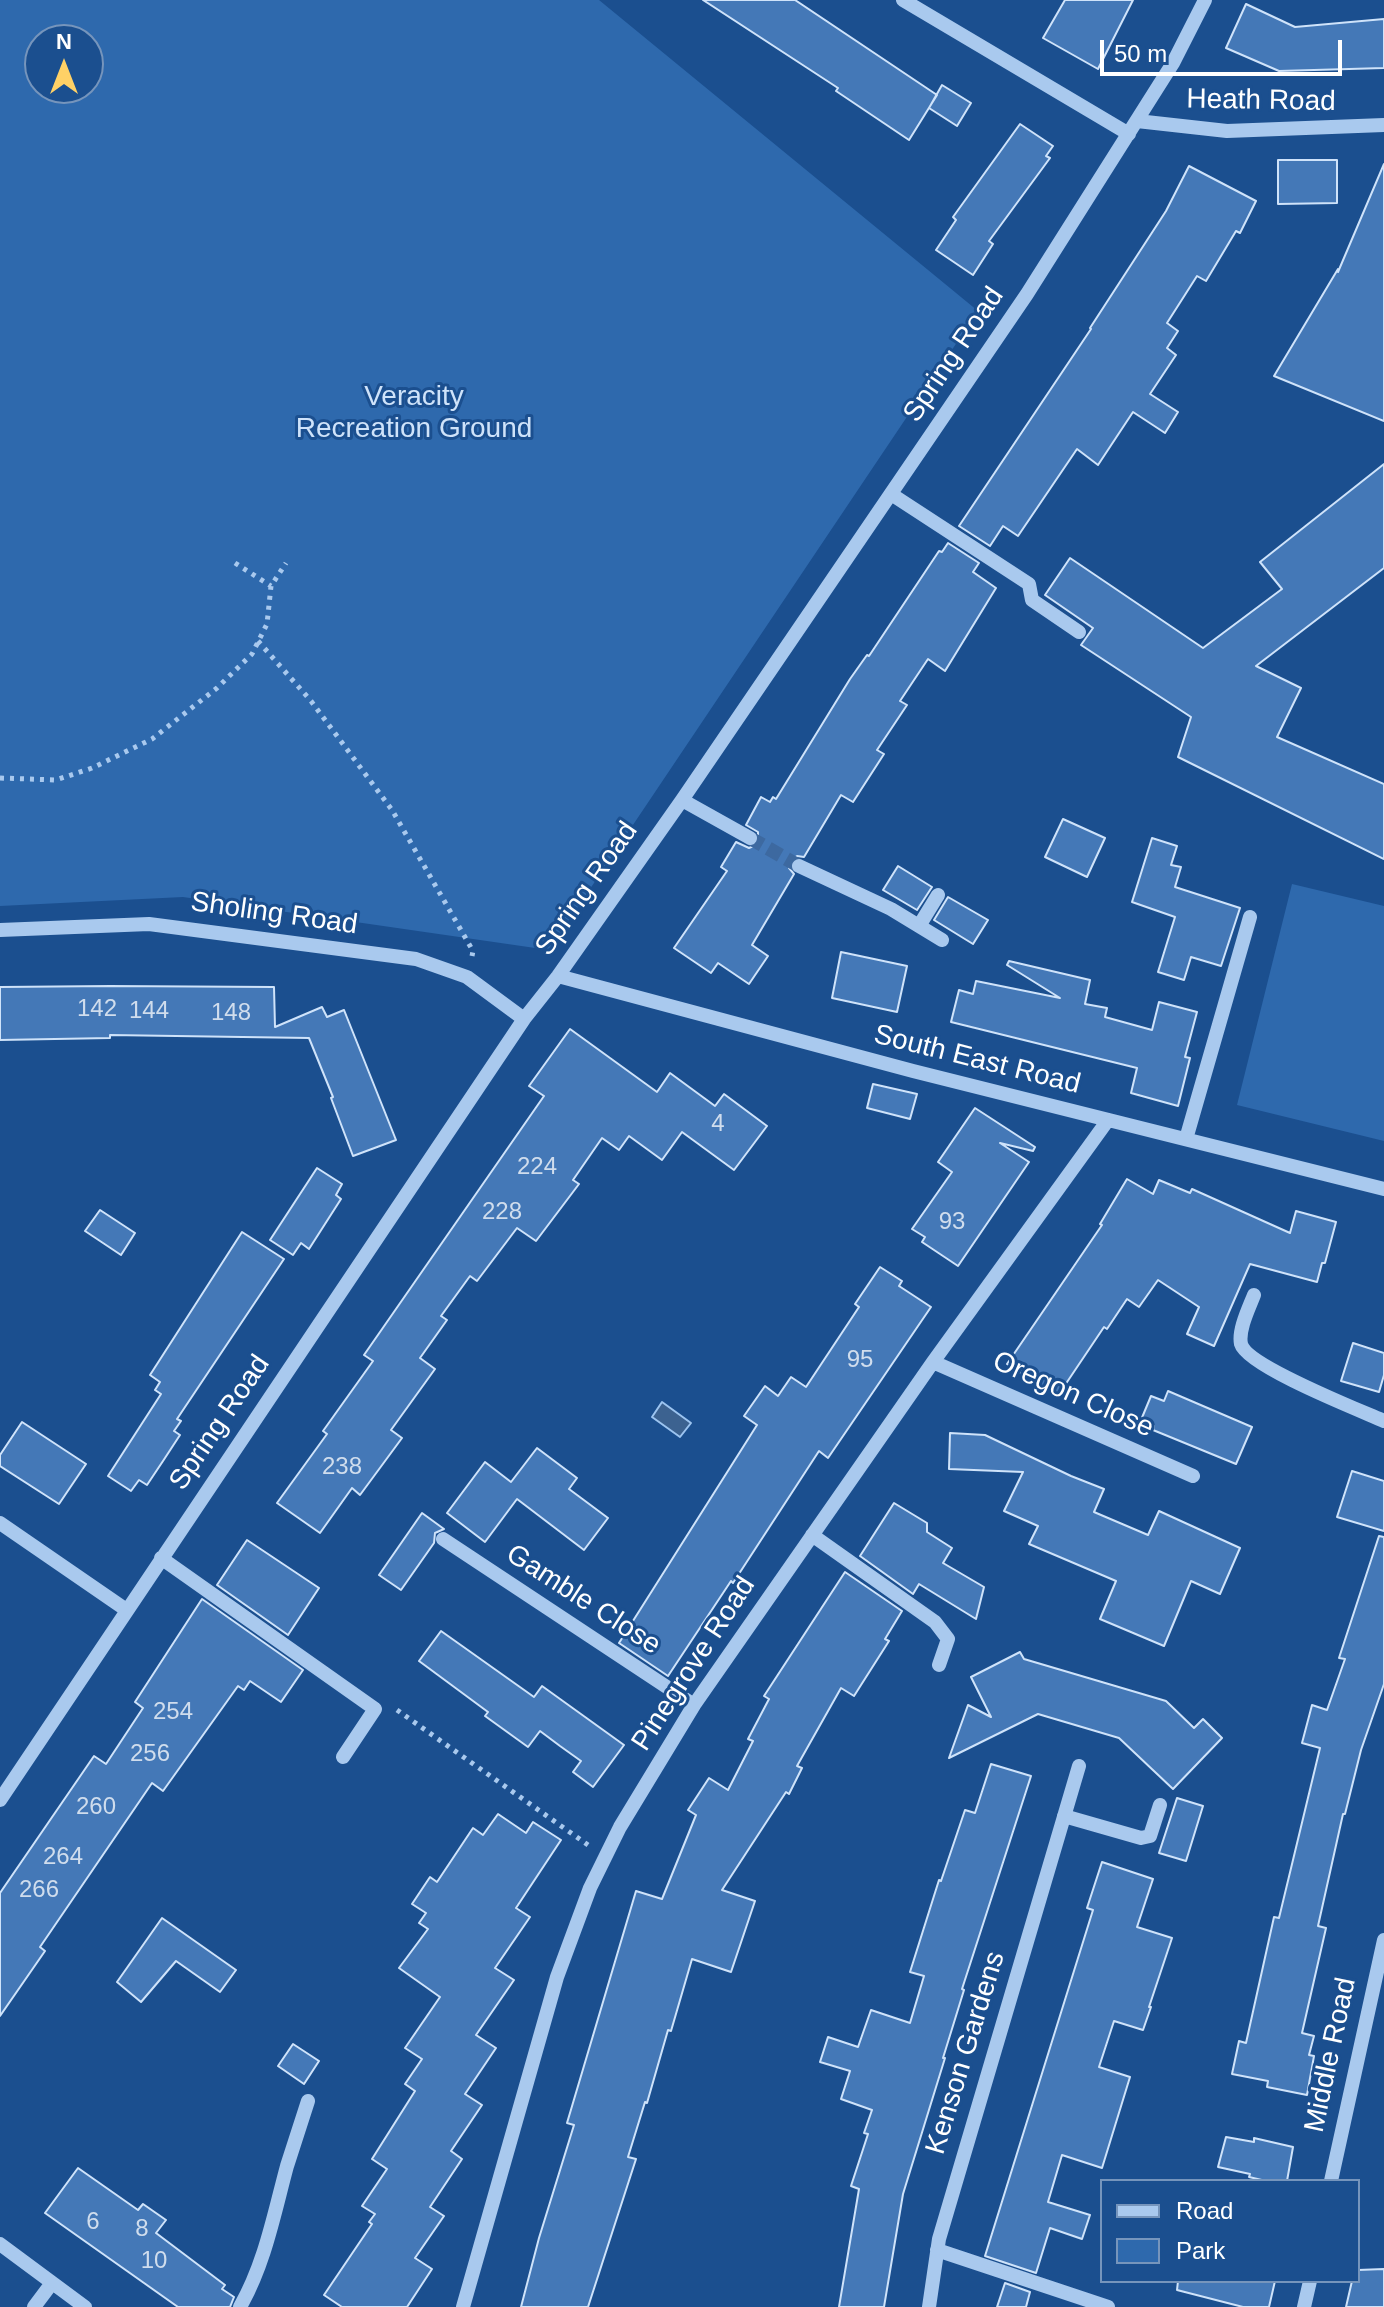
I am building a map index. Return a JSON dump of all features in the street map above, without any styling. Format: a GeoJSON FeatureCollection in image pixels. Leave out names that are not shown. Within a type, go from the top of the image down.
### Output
{"type":"FeatureCollection","features":[{"type":"Feature","properties":{"kind":"street"},"geometry":{"type":"LineString","coordinates":[[903,0],[1133,128]]}},
{"type":"Feature","properties":{"kind":"street","name":"Spring Road"},"geometry":{"type":"LineString","coordinates":[[0,1800],[125,1609],[524,1019],[558,976],[682,800],[1027,294],[1173,63],[1205,0]]}},
{"type":"Feature","properties":{"kind":"street","name":"Heath Road"},"geometry":{"type":"LineString","coordinates":[[1133,128],[1227,131],[1384,125]]}},
{"type":"Feature","properties":{"kind":"street"},"geometry":{"type":"LineString","coordinates":[[891,494],[1029,584],[1032,600],[1079,632]]}},
{"type":"Feature","properties":{"kind":"street"},"geometry":{"type":"LineString","coordinates":[[682,800],[750,838]]}},
{"type":"Feature","properties":{"kind":"street"},"geometry":{"type":"LineString","coordinates":[[799,866],[891,909],[942,940]]}},
{"type":"Feature","properties":{"kind":"street"},"geometry":{"type":"LineString","coordinates":[[919,926],[938,895]]}},
{"type":"Feature","properties":{"kind":"street"},"geometry":{"type":"LineString","coordinates":[[1186,1139],[1250,917]]}},
{"type":"Feature","properties":{"kind":"street","name":"Sholing Road"},"geometry":{"type":"LineString","coordinates":[[0,930],[149,924],[416,959],[467,977],[524,1019]]}},
{"type":"Feature","properties":{"kind":"street","name":"South East Road"},"geometry":{"type":"LineString","coordinates":[[558,976],[897,1067],[1384,1189]]}},
{"type":"Feature","properties":{"kind":"street","name":"Pinegrove Road"},"geometry":{"type":"LineString","coordinates":[[463,2307],[557,1977],[590,1888],[620,1827],[694,1705],[933,1362],[1108,1120]]}},
{"type":"Feature","properties":{"kind":"street"},"geometry":{"type":"LineString","coordinates":[[1254,1295],[1242,1333],[1241,1342],[1246,1353],[1299,1384],[1384,1421]]}},
{"type":"Feature","properties":{"kind":"street","name":"Oregon Close"},"geometry":{"type":"LineString","coordinates":[[933,1362],[1193,1476]]}},
{"type":"Feature","properties":{"kind":"street"},"geometry":{"type":"LineString","coordinates":[[0,1523],[125,1609]]}},
{"type":"Feature","properties":{"kind":"street"},"geometry":{"type":"LineString","coordinates":[[812,1535],[935,1622],[948,1639],[939,1665]]}},
{"type":"Feature","properties":{"kind":"street","name":"Gamble Close"},"geometry":{"type":"LineString","coordinates":[[443,1539],[694,1705]]}},
{"type":"Feature","properties":{"kind":"street"},"geometry":{"type":"LineString","coordinates":[[161,1558],[375,1709],[343,1757]]}},
{"type":"Feature","properties":{"kind":"street","name":"Kenson Gardens"},"geometry":{"type":"LineString","coordinates":[[929,2307],[937,2250],[1079,1766]]}},
{"type":"Feature","properties":{"kind":"street"},"geometry":{"type":"LineString","coordinates":[[1064,1816],[1141,1838],[1150,1836],[1160,1805]]}},
{"type":"Feature","properties":{"kind":"street","name":"Middle Road"},"geometry":{"type":"LineString","coordinates":[[1331,2179],[1384,1940]]}},
{"type":"Feature","properties":{"kind":"street"},"geometry":{"type":"LineString","coordinates":[[240,2307],[251,2287],[273,2226],[287,2166],[308,2101]]}},
{"type":"Feature","properties":{"kind":"street"},"geometry":{"type":"LineString","coordinates":[[0,2244],[85,2307]]}},
{"type":"Feature","properties":{"kind":"street"},"geometry":{"type":"LineString","coordinates":[[937,2250],[1108,2307]]}},
{"type":"Feature","properties":{"kind":"street"},"geometry":{"type":"LineString","coordinates":[[34,2307],[52,2283]]}},
{"type":"Feature","properties":{"kind":"street"},"geometry":{"type":"LineString","coordinates":[[1304,2307],[1310,2283]]}},
{"type":"Feature","properties":{"kind":"path"},"geometry":{"type":"LineString","coordinates":[[235,563],[271,586]]}},
{"type":"Feature","properties":{"kind":"path"},"geometry":{"type":"LineString","coordinates":[[0,778],[56,780],[92,768],[152,739],[217,688],[252,654],[267,624],[271,586],[286,563]]}},
{"type":"Feature","properties":{"kind":"path"},"geometry":{"type":"LineString","coordinates":[[258,641],[311,701],[392,810],[473,951],[467,977]]}},
{"type":"Feature","properties":{"kind":"green space","name":"Veracity Recreation Ground"},"geometry":{"type":"Polygon","coordinates":[[[0,0],[599,0],[978,311],[549,950],[183,897],[0,906],[0,0]]]}},
{"type":"Feature","properties":{"kind":"green space"},"geometry":{"type":"Polygon","coordinates":[[[1292,884],[1384,906],[1384,1141],[1237,1105],[1292,884]]]}},
{"type":"Feature","properties":{"kind":"shaded area"},"geometry":{"type":"Polygon","coordinates":[[[662,1402],[691,1423],[680,1437],[652,1417],[662,1402]]]}},
{"type":"Feature","properties":{"kind":"building"},"geometry":{"type":"Polygon","coordinates":[[[703,0],[795,0],[937,95],[909,140],[836,91],[838,88],[703,0]]]}},
{"type":"Feature","properties":{"kind":"building"},"geometry":{"type":"Polygon","coordinates":[[[1065,0],[1133,0],[1098,69],[1043,38],[1065,0]]]}},
{"type":"Feature","properties":{"kind":"building"},"geometry":{"type":"Polygon","coordinates":[[[1246,4],[1295,27],[1384,19],[1384,68],[1279,71],[1226,48],[1246,4]]]}},
{"type":"Feature","properties":{"kind":"building"},"geometry":{"type":"Polygon","coordinates":[[[942,85],[971,103],[957,126],[929,108],[942,85]]]}},
{"type":"Feature","properties":{"kind":"building"},"geometry":{"type":"Polygon","coordinates":[[[1020,124],[1053,146],[1046,156],[1050,158],[989,241],[993,244],[973,275],[936,250],[956,220],[953,217],[1020,124]]]}},
{"type":"Feature","properties":{"kind":"building"},"geometry":{"type":"Polygon","coordinates":[[[1278,160],[1337,160],[1337,203],[1278,204],[1278,160]]]}},
{"type":"Feature","properties":{"kind":"building"},"geometry":{"type":"Polygon","coordinates":[[[1384,164],[1384,421],[1274,376],[1338,269],[1338,272],[1384,164]]]}},
{"type":"Feature","properties":{"kind":"building"},"geometry":{"type":"Polygon","coordinates":[[[1189,166],[1256,201],[1240,233],[1236,231],[1206,281],[1197,276],[1167,323],[1178,331],[1167,348],[1176,355],[1150,394],[1178,412],[1165,433],[1133,412],[1098,465],[1077,449],[1018,536],[1003,526],[990,546],[959,526],[1091,329],[1166,211],[1189,166]]]}},
{"type":"Feature","properties":{"kind":"building"},"geometry":{"type":"Polygon","coordinates":[[[1384,464],[1384,568],[1256,666],[1301,688],[1277,737],[1384,784],[1384,859],[1178,757],[1191,717],[1081,645],[1093,628],[1045,595],[1070,558],[1203,648],[1282,589],[1260,562],[1384,464]]]}},
{"type":"Feature","properties":{"kind":"building"},"geometry":{"type":"Polygon","coordinates":[[[948,543],[979,563],[973,572],[996,588],[945,671],[928,659],[900,701],[907,705],[877,750],[884,754],[853,802],[841,795],[804,857],[797,856],[790,861],[789,868],[794,874],[752,945],[768,956],[749,984],[718,963],[711,973],[674,948],[727,871],[721,867],[736,842],[749,848],[758,844],[758,832],[746,825],[761,797],[770,802],[773,797],[776,799],[850,679],[869,656],[939,551],[942,552],[948,543]]]}},
{"type":"Feature","properties":{"kind":"building"},"geometry":{"type":"Polygon","coordinates":[[[1063,819],[1105,838],[1087,877],[1045,857],[1063,819]]]}},
{"type":"Feature","properties":{"kind":"building"},"geometry":{"type":"Polygon","coordinates":[[[1152,838],[1177,846],[1171,865],[1181,867],[1175,887],[1240,908],[1221,966],[1191,957],[1184,980],[1158,972],[1175,917],[1132,902],[1152,838]]]}},
{"type":"Feature","properties":{"kind":"building"},"geometry":{"type":"Polygon","coordinates":[[[898,866],[932,887],[917,910],[883,890],[898,866]]]}},
{"type":"Feature","properties":{"kind":"building"},"geometry":{"type":"Polygon","coordinates":[[[948,897],[988,920],[973,944],[934,920],[948,897]]]}},
{"type":"Feature","properties":{"kind":"building"},"geometry":{"type":"Polygon","coordinates":[[[841,952],[907,966],[897,1012],[832,998],[841,952]]]}},
{"type":"Feature","properties":{"kind":"building"},"geometry":{"type":"Polygon","coordinates":[[[1009,961],[1090,980],[1085,1004],[1107,1008],[1105,1017],[1152,1030],[1159,1002],[1197,1012],[1185,1057],[1190,1058],[1178,1106],[1131,1093],[1137,1068],[951,1022],[959,990],[973,994],[976,981],[1060,998],[1007,965],[1009,961]]]}},
{"type":"Feature","properties":{"kind":"building"},"geometry":{"type":"Polygon","coordinates":[[[0,987],[274,987],[275,1027],[322,1007],[327,1017],[344,1010],[396,1140],[353,1156],[309,1038],[110,1035],[110,1038],[0,1040],[0,987]]]}},
{"type":"Feature","properties":{"kind":"building"},"geometry":{"type":"Polygon","coordinates":[[[570,1029],[657,1092],[670,1073],[715,1106],[724,1094],[767,1126],[734,1170],[682,1132],[662,1160],[629,1136],[619,1150],[602,1138],[573,1180],[579,1184],[536,1241],[517,1228],[477,1281],[470,1276],[441,1316],[447,1320],[420,1358],[435,1369],[391,1430],[402,1438],[360,1495],[352,1488],[320,1533],[277,1503],[327,1434],[323,1431],[373,1361],[364,1355],[544,1096],[529,1086],[570,1029]]]}},
{"type":"Feature","properties":{"kind":"building"},"geometry":{"type":"Polygon","coordinates":[[[873,1084],[917,1094],[910,1119],[867,1108],[873,1084]]]}},
{"type":"Feature","properties":{"kind":"building"},"geometry":{"type":"Polygon","coordinates":[[[975,1108],[1035,1147],[1033,1151],[1000,1143],[1029,1162],[958,1266],[922,1242],[925,1237],[912,1229],[952,1172],[938,1162],[975,1108]]]}},
{"type":"Feature","properties":{"kind":"building"},"geometry":{"type":"Polygon","coordinates":[[[317,1168],[342,1184],[336,1195],[341,1199],[309,1249],[301,1243],[293,1255],[270,1240],[317,1168]]]}},
{"type":"Feature","properties":{"kind":"building"},"geometry":{"type":"Polygon","coordinates":[[[1127,1179],[1153,1194],[1159,1180],[1190,1193],[1192,1189],[1290,1233],[1296,1211],[1336,1222],[1325,1263],[1322,1263],[1317,1282],[1250,1264],[1214,1346],[1187,1334],[1199,1307],[1158,1280],[1139,1307],[1127,1299],[1107,1329],[1104,1327],[1057,1397],[1007,1364],[1102,1225],[1127,1179]]]}},
{"type":"Feature","properties":{"kind":"building"},"geometry":{"type":"Polygon","coordinates":[[[100,1210],[135,1233],[121,1255],[85,1231],[100,1210]]]}},
{"type":"Feature","properties":{"kind":"building"},"geometry":{"type":"Polygon","coordinates":[[[242,1232],[284,1259],[177,1419],[181,1421],[174,1431],[180,1435],[163,1461],[147,1485],[139,1480],[131,1491],[108,1476],[161,1394],[155,1390],[160,1382],[150,1375],[242,1232]]]}},
{"type":"Feature","properties":{"kind":"building"},"geometry":{"type":"Polygon","coordinates":[[[880,1267],[902,1281],[899,1286],[931,1307],[828,1458],[819,1451],[668,1676],[619,1643],[757,1425],[744,1416],[765,1386],[778,1396],[791,1377],[806,1387],[859,1307],[855,1304],[880,1267]]]}},
{"type":"Feature","properties":{"kind":"building"},"geometry":{"type":"Polygon","coordinates":[[[1353,1343],[1384,1353],[1384,1375],[1379,1392],[1341,1381],[1353,1343]]]}},
{"type":"Feature","properties":{"kind":"building"},"geometry":{"type":"Polygon","coordinates":[[[1168,1391],[1252,1427],[1236,1464],[1153,1430],[1154,1426],[1141,1420],[1151,1396],[1164,1401],[1168,1391]]]}},
{"type":"Feature","properties":{"kind":"building"},"geometry":{"type":"Polygon","coordinates":[[[22,1422],[86,1464],[59,1504],[0,1466],[0,1455],[22,1422]]]}},
{"type":"Feature","properties":{"kind":"building"},"geometry":{"type":"Polygon","coordinates":[[[950,1433],[985,1435],[1104,1489],[1094,1512],[1148,1535],[1159,1511],[1240,1548],[1220,1594],[1191,1581],[1164,1646],[1100,1619],[1116,1581],[1029,1544],[1038,1526],[1004,1511],[1023,1472],[949,1469],[950,1433]]]}},
{"type":"Feature","properties":{"kind":"building"},"geometry":{"type":"Polygon","coordinates":[[[537,1448],[577,1478],[569,1489],[608,1518],[584,1550],[517,1499],[485,1542],[447,1513],[485,1462],[511,1482],[537,1448]]]}},
{"type":"Feature","properties":{"kind":"building"},"geometry":{"type":"Polygon","coordinates":[[[1352,1471],[1384,1481],[1384,1531],[1337,1517],[1352,1471]]]}},
{"type":"Feature","properties":{"kind":"building"},"geometry":{"type":"Polygon","coordinates":[[[894,1503],[927,1523],[927,1532],[952,1548],[943,1563],[984,1587],[976,1619],[919,1584],[913,1594],[860,1556],[894,1503]]]}},
{"type":"Feature","properties":{"kind":"building"},"geometry":{"type":"Polygon","coordinates":[[[422,1513],[444,1529],[435,1533],[434,1543],[401,1590],[379,1575],[422,1513]]]}},
{"type":"Feature","properties":{"kind":"building"},"geometry":{"type":"Polygon","coordinates":[[[1379,1536],[1384,1537],[1384,1684],[1343,1814],[1318,1926],[1326,1928],[1302,2033],[1314,2036],[1309,2055],[1314,2056],[1307,2095],[1267,2087],[1268,2081],[1232,2074],[1239,2041],[1246,2043],[1274,1917],[1279,1918],[1320,1748],[1302,1743],[1312,1705],[1327,1710],[1345,1659],[1339,1658],[1379,1536]]]}},
{"type":"Feature","properties":{"kind":"building"},"geometry":{"type":"Polygon","coordinates":[[[247,1540],[319,1588],[288,1635],[217,1585],[247,1540]]]}},
{"type":"Feature","properties":{"kind":"building"},"geometry":{"type":"Polygon","coordinates":[[[845,1572],[902,1611],[885,1639],[889,1641],[854,1696],[841,1688],[797,1766],[802,1768],[789,1794],[786,1792],[722,1890],[755,1901],[731,1972],[692,1959],[628,2157],[636,2159],[588,2307],[521,2307],[574,2125],[567,2123],[636,1891],[662,1899],[696,1815],[688,1810],[709,1778],[728,1790],[753,1741],[748,1739],[769,1699],[764,1696],[845,1572]]]}},
{"type":"Feature","properties":{"kind":"building"},"geometry":{"type":"Polygon","coordinates":[[[202,1599],[303,1670],[281,1702],[250,1681],[244,1690],[238,1686],[163,1791],[152,1783],[40,1947],[45,1951],[0,2016],[0,1893],[94,1756],[106,1764],[143,1708],[135,1702],[202,1599]]]}},
{"type":"Feature","properties":{"kind":"building"},"geometry":{"type":"Polygon","coordinates":[[[441,1631],[534,1697],[542,1686],[624,1745],[593,1787],[573,1772],[581,1761],[540,1731],[528,1747],[485,1716],[488,1712],[419,1661],[441,1631]]]}},
{"type":"Feature","properties":{"kind":"building"},"geometry":{"type":"Polygon","coordinates":[[[1020,1652],[1024,1659],[1166,1701],[1194,1728],[1203,1719],[1222,1738],[1173,1789],[1119,1738],[1038,1714],[949,1758],[968,1705],[991,1717],[971,1677],[1020,1652]]]}},
{"type":"Feature","properties":{"kind":"building"},"geometry":{"type":"Polygon","coordinates":[[[991,1764],[1031,1776],[962,1989],[945,2058],[903,2194],[884,2307],[839,2307],[859,2189],[851,2186],[868,2134],[864,2133],[872,2110],[841,2099],[850,2071],[820,2062],[828,2037],[858,2047],[871,2010],[910,2023],[924,1976],[910,1972],[965,1810],[975,1813],[991,1764]]]}},
{"type":"Feature","properties":{"kind":"building"},"geometry":{"type":"Polygon","coordinates":[[[1177,1798],[1203,1806],[1186,1861],[1159,1853],[1177,1798]]]}},
{"type":"Feature","properties":{"kind":"building"},"geometry":{"type":"Polygon","coordinates":[[[498,1814],[526,1833],[533,1822],[561,1840],[516,1908],[530,1917],[495,1968],[514,1980],[476,2035],[496,2048],[465,2094],[482,2105],[451,2151],[462,2159],[430,2207],[444,2216],[415,2258],[432,2269],[407,2307],[342,2307],[324,2295],[372,2224],[369,2222],[375,2214],[362,2206],[387,2169],[372,2159],[415,2091],[405,2084],[422,2059],[405,2048],[440,1997],[399,1968],[428,1929],[419,1923],[426,1913],[412,1904],[430,1877],[437,1882],[473,1828],[483,1835],[498,1814]]]}},
{"type":"Feature","properties":{"kind":"building"},"geometry":{"type":"Polygon","coordinates":[[[1102,1862],[1153,1879],[1137,1927],[1172,1938],[1143,2030],[1114,2021],[1099,2067],[1130,2077],[1102,2168],[1062,2155],[1048,2202],[1090,2215],[1082,2239],[1050,2228],[1036,2273],[985,2256],[1093,1910],[1087,1908],[1102,1862]]]}},
{"type":"Feature","properties":{"kind":"building"},"geometry":{"type":"Polygon","coordinates":[[[162,1918],[236,1970],[220,1992],[176,1961],[141,2002],[117,1982],[162,1918]]]}},
{"type":"Feature","properties":{"kind":"building"},"geometry":{"type":"Polygon","coordinates":[[[293,2044],[319,2061],[304,2084],[278,2066],[293,2044]]]}},
{"type":"Feature","properties":{"kind":"building"},"geometry":{"type":"Polygon","coordinates":[[[1226,2137],[1254,2142],[1254,2138],[1293,2147],[1287,2179],[1258,2179],[1249,2177],[1250,2174],[1218,2167],[1226,2137]]]}},
{"type":"Feature","properties":{"kind":"building"},"geometry":{"type":"Polygon","coordinates":[[[78,2168],[138,2210],[143,2204],[166,2220],[156,2233],[225,2285],[222,2289],[234,2297],[230,2307],[178,2307],[45,2213],[78,2168]]]}},
{"type":"Feature","properties":{"kind":"building"},"geometry":{"type":"Polygon","coordinates":[[[1384,2269],[1384,2307],[1346,2307],[1352,2283],[1360,2283],[1360,2270],[1384,2269]]]}},
{"type":"Feature","properties":{"kind":"building"},"geometry":{"type":"Polygon","coordinates":[[[1005,2283],[1030,2292],[1026,2307],[997,2307],[1005,2283]]]}},
{"type":"Feature","properties":{"kind":"building"},"geometry":{"type":"Polygon","coordinates":[[[1178,2283],[1275,2283],[1269,2307],[1243,2307],[1177,2290],[1178,2283]]]}},
{"type":"Feature","properties":{"kind":"tunnel"},"geometry":{"type":"LineString","coordinates":[[750,838],[799,866]]}}]}
